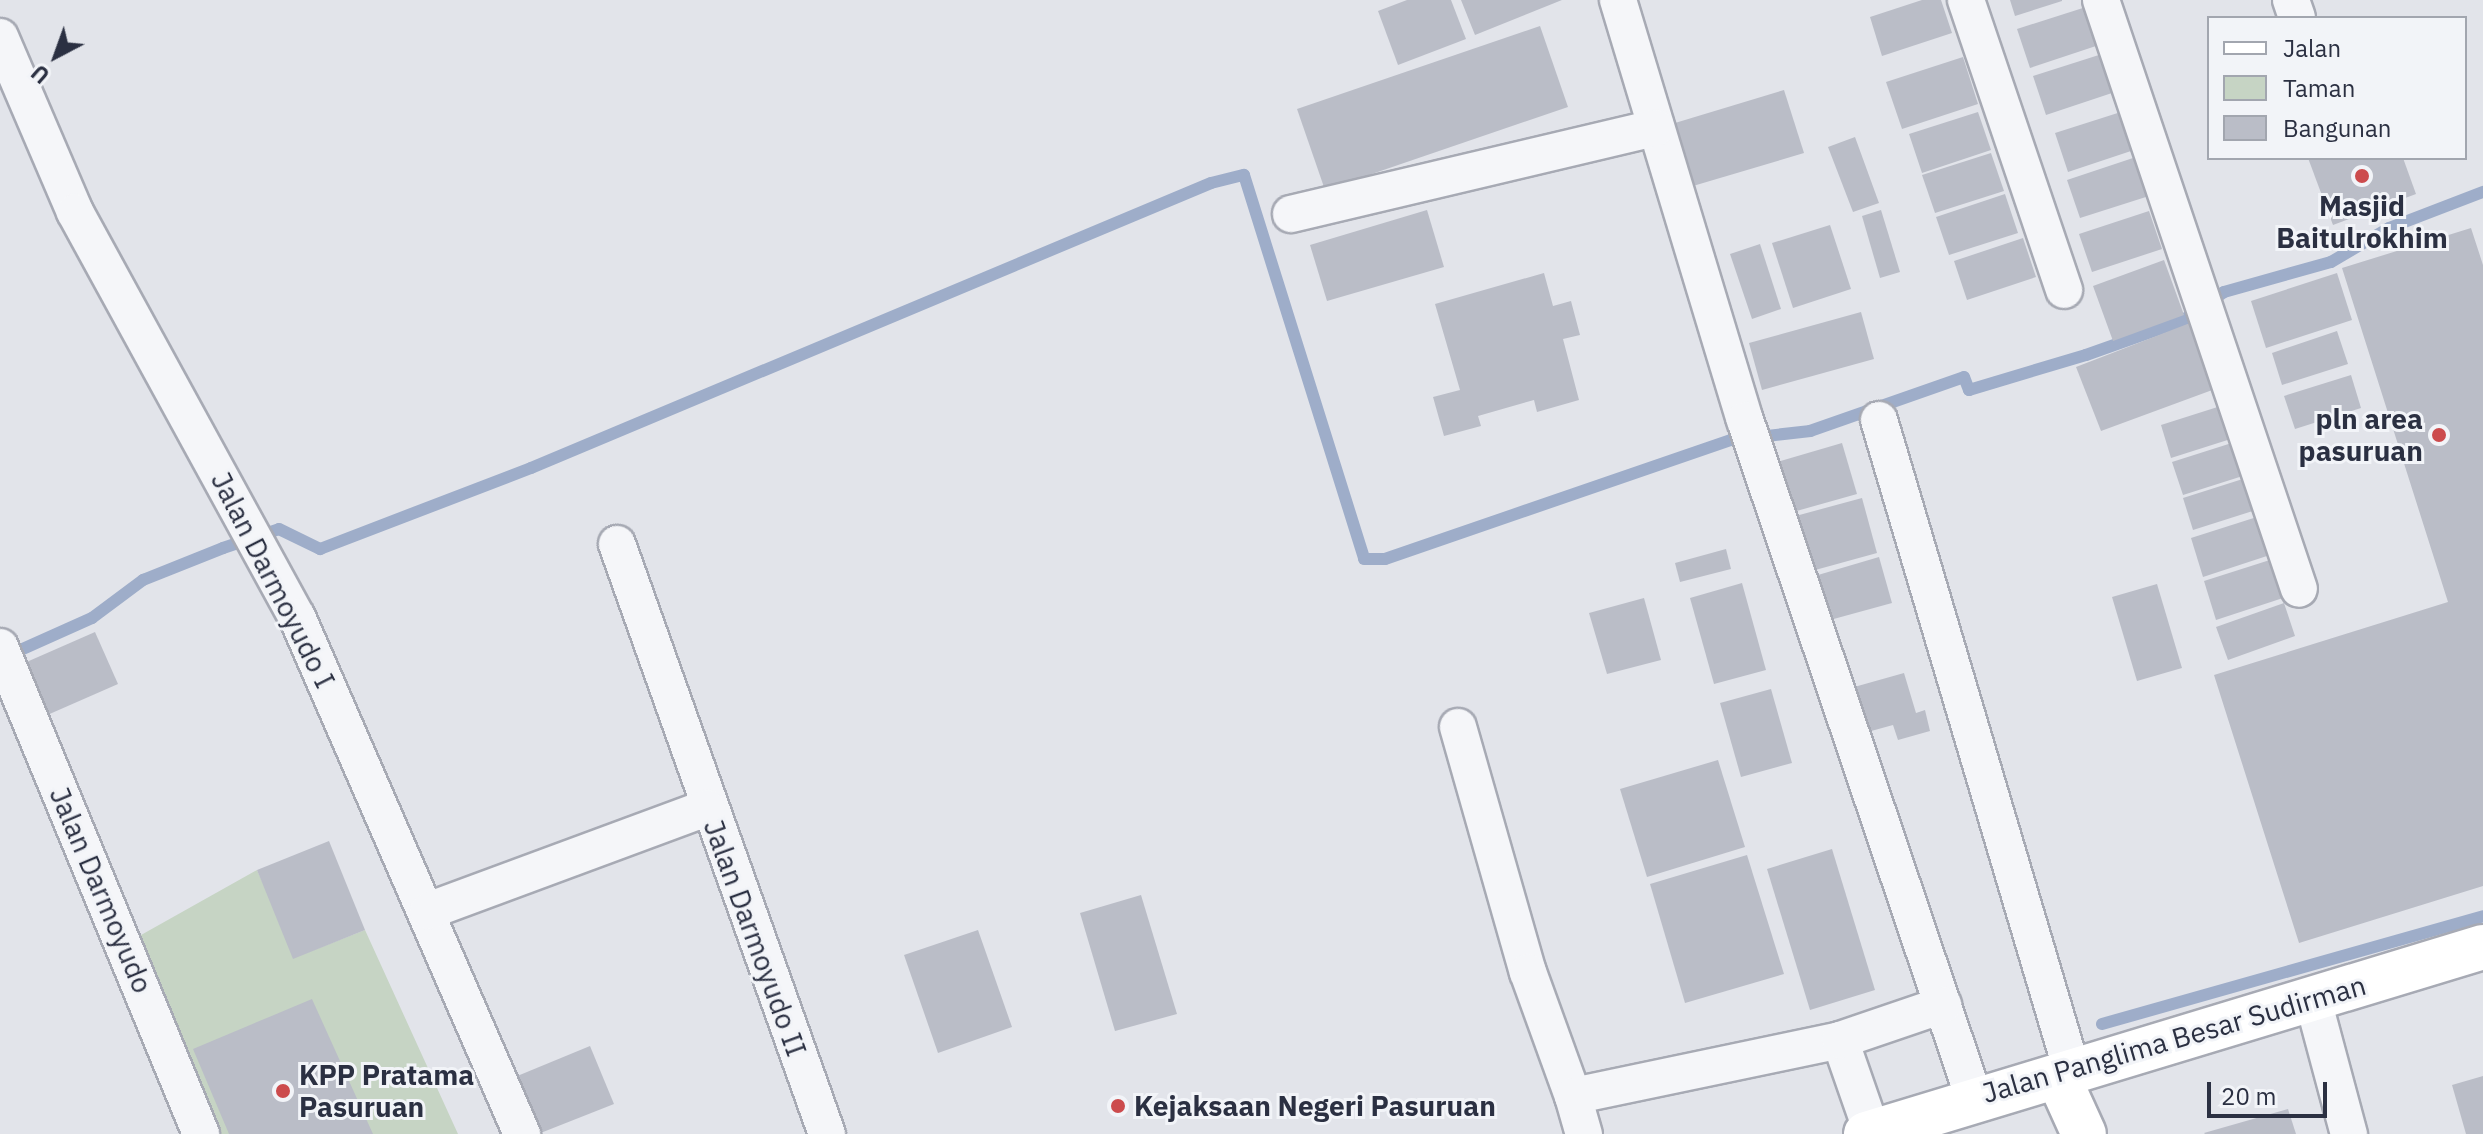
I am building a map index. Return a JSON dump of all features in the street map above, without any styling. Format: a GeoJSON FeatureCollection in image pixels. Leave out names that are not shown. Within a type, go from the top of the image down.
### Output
{"type":"FeatureCollection","features":[{"type":"Feature","properties":{"kind":"main road","name":"Jalan Panglima Besar Sudirman"},"geometry":{"type":"LineString","coordinates":[[1869,1133],[1974,1098],[2066,1076],[2483,947]]}},
{"type":"Feature","properties":{"kind":"main road"},"geometry":{"type":"LineString","coordinates":[[2066,1076],[2084,1134]]}},
{"type":"Feature","properties":{"kind":"street"},"geometry":{"type":"LineString","coordinates":[[1618,0],[1745,420],[1974,1098]]}},
{"type":"Feature","properties":{"kind":"street"},"geometry":{"type":"LineString","coordinates":[[1966,0],[2064,290]]}},
{"type":"Feature","properties":{"kind":"street"},"geometry":{"type":"LineString","coordinates":[[2101,0],[2299,589]]}},
{"type":"Feature","properties":{"kind":"street","name":"Jalan Darmoyudo I"},"geometry":{"type":"LineString","coordinates":[[0,37],[75,212],[297,617],[428,911],[522,1134]]}},
{"type":"Feature","properties":{"kind":"street"},"geometry":{"type":"LineString","coordinates":[[1291,214],[1656,128]]}},
{"type":"Feature","properties":{"kind":"street"},"geometry":{"type":"LineString","coordinates":[[1879,420],[2066,1076]]}},
{"type":"Feature","properties":{"kind":"street","name":"Jalan Darmoyudo II"},"geometry":{"type":"LineString","coordinates":[[617,544],[707,808],[827,1134]]}},
{"type":"Feature","properties":{"kind":"street","name":"Jalan Darmoyudo"},"geometry":{"type":"LineString","coordinates":[[6,661],[201,1134]]}},
{"type":"Feature","properties":{"kind":"street"},"geometry":{"type":"LineString","coordinates":[[1458,727],[1528,972],[1584,1134]]}},
{"type":"Feature","properties":{"kind":"street"},"geometry":{"type":"LineString","coordinates":[[428,911],[707,808]]}},
{"type":"Feature","properties":{"kind":"street"},"geometry":{"type":"LineString","coordinates":[[2313,1000],[2349,1134]]}},
{"type":"Feature","properties":{"kind":"street"},"geometry":{"type":"LineString","coordinates":[[1573,1096],[1840,1040],[1943,1005]]}},
{"type":"Feature","properties":{"kind":"street"},"geometry":{"type":"LineString","coordinates":[[1840,1040],[1869,1133]]}},
{"type":"Feature","properties":{"kind":"green space"},"geometry":{"type":"Polygon","coordinates":[[[257,870],[296,957],[365,930],[458,1134],[203,1134],[125,944],[257,870]]]}},
{"type":"Feature","properties":{"kind":"building"},"geometry":{"type":"Polygon","coordinates":[[[1407,0],[1451,0],[1466,39],[1398,65],[1378,11],[1407,0]]]}},
{"type":"Feature","properties":{"kind":"building"},"geometry":{"type":"Polygon","coordinates":[[[1461,0],[1562,0],[1475,35],[1461,0]]]}},
{"type":"Feature","properties":{"kind":"building"},"geometry":{"type":"Polygon","coordinates":[[[1922,0],[1941,0],[1952,33],[1882,56],[1870,17],[1922,0]]]}},
{"type":"Feature","properties":{"kind":"building"},"geometry":{"type":"Polygon","coordinates":[[[2010,0],[2062,0],[2062,1],[2015,16],[2010,0]]]}},
{"type":"Feature","properties":{"kind":"building"},"geometry":{"type":"Polygon","coordinates":[[[2086,7],[2099,45],[2030,68],[2017,29],[2086,7]]]}},
{"type":"Feature","properties":{"kind":"building"},"geometry":{"type":"Polygon","coordinates":[[[1540,26],[1568,107],[1325,190],[1297,109],[1540,26]]]}},
{"type":"Feature","properties":{"kind":"building"},"geometry":{"type":"Polygon","coordinates":[[[2102,54],[2115,92],[2046,115],[2033,76],[2102,54]]]}},
{"type":"Feature","properties":{"kind":"building"},"geometry":{"type":"Polygon","coordinates":[[[1963,57],[1978,104],[1902,129],[1886,82],[1963,57]]]}},
{"type":"Feature","properties":{"kind":"building"},"geometry":{"type":"Polygon","coordinates":[[[1784,90],[1804,153],[1693,186],[1675,123],[1784,90]]]}},
{"type":"Feature","properties":{"kind":"building"},"geometry":{"type":"Polygon","coordinates":[[[2124,111],[2137,149],[2068,172],[2055,133],[2124,111]]]}},
{"type":"Feature","properties":{"kind":"building"},"geometry":{"type":"Polygon","coordinates":[[[1978,112],[1991,150],[1922,173],[1909,134],[1978,112]]]}},
{"type":"Feature","properties":{"kind":"building"},"geometry":{"type":"Polygon","coordinates":[[[1855,137],[1879,203],[1853,212],[1828,147],[1855,137]]]}},
{"type":"Feature","properties":{"kind":"building"},"geometry":{"type":"Polygon","coordinates":[[[1991,153],[2004,191],[1935,213],[1922,175],[1991,153]]]}},
{"type":"Feature","properties":{"kind":"building"},"geometry":{"type":"Polygon","coordinates":[[[2136,157],[2149,196],[2080,218],[2067,180],[2136,157]]]}},
{"type":"Feature","properties":{"kind":"building","name":"Masjid Baitulrokhim"},"geometry":{"type":"Polygon","coordinates":[[[2309,160],[2404,160],[2416,194],[2333,225],[2309,160]]]}},
{"type":"Feature","properties":{"kind":"building"},"geometry":{"type":"Polygon","coordinates":[[[2005,194],[2018,233],[1949,255],[1936,217],[2005,194]]]}},
{"type":"Feature","properties":{"kind":"building"},"geometry":{"type":"Polygon","coordinates":[[[1427,210],[1444,267],[1327,301],[1310,245],[1427,210]]]}},
{"type":"Feature","properties":{"kind":"building"},"geometry":{"type":"Polygon","coordinates":[[[1881,210],[1900,272],[1880,278],[1862,216],[1881,210]]]}},
{"type":"Feature","properties":{"kind":"building"},"geometry":{"type":"Polygon","coordinates":[[[2149,211],[2162,249],[2092,272],[2079,234],[2149,211]]]}},
{"type":"Feature","properties":{"kind":"building"},"geometry":{"type":"Polygon","coordinates":[[[1830,225],[1851,289],[1793,308],[1772,243],[1830,225]]]}},
{"type":"Feature","properties":{"kind":"building","name":"pln area pasuruan"},"geometry":{"type":"Polygon","coordinates":[[[2471,228],[2483,265],[2483,886],[2299,943],[2214,675],[2448,602],[2342,268],[2471,228]]]}},
{"type":"Feature","properties":{"kind":"building"},"geometry":{"type":"Polygon","coordinates":[[[2023,238],[2036,277],[1967,300],[1954,261],[2023,238]]]}},
{"type":"Feature","properties":{"kind":"building"},"geometry":{"type":"Polygon","coordinates":[[[1760,244],[1781,309],[1752,319],[1730,254],[1760,244]]]}},
{"type":"Feature","properties":{"kind":"building"},"geometry":{"type":"Polygon","coordinates":[[[2164,260],[2184,315],[2113,341],[2093,286],[2164,260]]]}},
{"type":"Feature","properties":{"kind":"building"},"geometry":{"type":"Polygon","coordinates":[[[1544,273],[1553,306],[1571,301],[1580,335],[1563,339],[1579,400],[1537,412],[1534,400],[1478,416],[1481,426],[1444,436],[1433,397],[1460,390],[1435,304],[1544,273]]]}},
{"type":"Feature","properties":{"kind":"building"},"geometry":{"type":"Polygon","coordinates":[[[2337,273],[2352,320],[2266,348],[2251,301],[2337,273]]]}},
{"type":"Feature","properties":{"kind":"building"},"geometry":{"type":"Polygon","coordinates":[[[1861,312],[1874,359],[1762,390],[1749,343],[1861,312]]]}},
{"type":"Feature","properties":{"kind":"building"},"geometry":{"type":"Polygon","coordinates":[[[2190,323],[2215,389],[2101,431],[2076,367],[2190,323]]]}},
{"type":"Feature","properties":{"kind":"building"},"geometry":{"type":"Polygon","coordinates":[[[2337,331],[2348,364],[2282,385],[2272,353],[2337,331]]]}},
{"type":"Feature","properties":{"kind":"building"},"geometry":{"type":"Polygon","coordinates":[[[2351,375],[2361,408],[2295,429],[2284,396],[2351,375]]]}},
{"type":"Feature","properties":{"kind":"building"},"geometry":{"type":"Polygon","coordinates":[[[2227,404],[2237,437],[2171,458],[2161,425],[2227,404]]]}},
{"type":"Feature","properties":{"kind":"building"},"geometry":{"type":"Polygon","coordinates":[[[2238,441],[2249,474],[2183,495],[2172,462],[2238,441]]]}},
{"type":"Feature","properties":{"kind":"building"},"geometry":{"type":"Polygon","coordinates":[[[1842,443],[1857,494],[1793,512],[1777,462],[1842,443]]]}},
{"type":"Feature","properties":{"kind":"building"},"geometry":{"type":"Polygon","coordinates":[[[2249,477],[2259,509],[2193,530],[2183,498],[2249,477]]]}},
{"type":"Feature","properties":{"kind":"building"},"geometry":{"type":"Polygon","coordinates":[[[1862,498],[1877,553],[1808,572],[1792,517],[1862,498]]]}},
{"type":"Feature","properties":{"kind":"building"},"geometry":{"type":"Polygon","coordinates":[[[2260,516],[2273,554],[2203,577],[2191,538],[2260,516]]]}},
{"type":"Feature","properties":{"kind":"building"},"geometry":{"type":"Polygon","coordinates":[[[1726,549],[1731,569],[1680,582],[1675,563],[1726,549]]]}},
{"type":"Feature","properties":{"kind":"building"},"geometry":{"type":"Polygon","coordinates":[[[1879,557],[1892,603],[1830,620],[1818,575],[1879,557]]]}},
{"type":"Feature","properties":{"kind":"building"},"geometry":{"type":"Polygon","coordinates":[[[2273,559],[2286,597],[2216,620],[2204,581],[2273,559]]]}},
{"type":"Feature","properties":{"kind":"building"},"geometry":{"type":"Polygon","coordinates":[[[1742,583],[1766,670],[1714,684],[1690,598],[1742,583]]]}},
{"type":"Feature","properties":{"kind":"building"},"geometry":{"type":"Polygon","coordinates":[[[2157,584],[2182,668],[2137,681],[2112,597],[2157,584]]]}},
{"type":"Feature","properties":{"kind":"building"},"geometry":{"type":"Polygon","coordinates":[[[1644,598],[1661,660],[1607,674],[1589,613],[1644,598]]]}},
{"type":"Feature","properties":{"kind":"building"},"geometry":{"type":"Polygon","coordinates":[[[2284,603],[2295,636],[2228,660],[2216,627],[2284,603]]]}},
{"type":"Feature","properties":{"kind":"building"},"geometry":{"type":"Polygon","coordinates":[[[95,632],[118,684],[45,716],[22,664],[95,632]]]}},
{"type":"Feature","properties":{"kind":"building"},"geometry":{"type":"Polygon","coordinates":[[[1904,673],[1916,713],[1925,710],[1930,731],[1898,740],[1893,725],[1853,736],[1840,691],[1904,673]]]}},
{"type":"Feature","properties":{"kind":"building"},"geometry":{"type":"Polygon","coordinates":[[[1771,689],[1792,763],[1741,777],[1720,703],[1771,689]]]}},
{"type":"Feature","properties":{"kind":"building"},"geometry":{"type":"Polygon","coordinates":[[[1718,760],[1745,847],[1647,877],[1620,789],[1718,760]]]}},
{"type":"Feature","properties":{"kind":"building"},"geometry":{"type":"Polygon","coordinates":[[[329,841],[365,930],[293,959],[257,870],[329,841]]]}},
{"type":"Feature","properties":{"kind":"building"},"geometry":{"type":"Polygon","coordinates":[[[1832,849],[1875,990],[1810,1010],[1767,869],[1832,849]]]}},
{"type":"Feature","properties":{"kind":"building"},"geometry":{"type":"Polygon","coordinates":[[[1747,855],[1784,974],[1685,1003],[1650,884],[1747,855]]]}},
{"type":"Feature","properties":{"kind":"building"},"geometry":{"type":"Polygon","coordinates":[[[1141,895],[1177,1014],[1115,1031],[1080,913],[1141,895]]]}},
{"type":"Feature","properties":{"kind":"building"},"geometry":{"type":"Polygon","coordinates":[[[978,930],[1012,1027],[938,1053],[904,955],[978,930]]]}},
{"type":"Feature","properties":{"kind":"building","name":"KPP Pratama Pasuruan"},"geometry":{"type":"Polygon","coordinates":[[[312,999],[373,1134],[229,1134],[193,1049],[312,999]]]}},
{"type":"Feature","properties":{"kind":"building"},"geometry":{"type":"Polygon","coordinates":[[[590,1046],[614,1104],[538,1134],[510,1079],[590,1046]]]}},
{"type":"Feature","properties":{"kind":"building"},"geometry":{"type":"Polygon","coordinates":[[[2483,1076],[2483,1134],[2466,1134],[2452,1085],[2483,1076]]]}},
{"type":"Feature","properties":{"kind":"building"},"geometry":{"type":"Polygon","coordinates":[[[2288,1109],[2296,1134],[2204,1133],[2288,1109]]]}},
{"type":"Feature","properties":{"kind":"waterway"},"geometry":{"type":"LineString","coordinates":[[7,656],[92,618],[143,580],[223,548],[279,529],[320,549],[531,468],[1211,183],[1244,175],[1364,559],[1385,559],[1731,440],[1810,431],[1964,377],[1969,390],[2086,355],[2182,321],[2224,292],[2331,262],[2389,228],[2483,192]]}},
{"type":"Feature","properties":{"kind":"waterway"},"geometry":{"type":"LineString","coordinates":[[2102,1024],[2483,916]]}},
{"type":"Feature","properties":{"kind":"place","name":"Masjid Baitulrokhim"},"geometry":{"type":"Point","coordinates":[2362,176]}},
{"type":"Feature","properties":{"kind":"place","name":"pln area pasuruan"},"geometry":{"type":"Point","coordinates":[2439,435]}},
{"type":"Feature","properties":{"kind":"place","name":"KPP Pratama Pasuruan"},"geometry":{"type":"Point","coordinates":[283,1091]}},
{"type":"Feature","properties":{"kind":"place","name":"Kejaksaan Negeri Pasuruan"},"geometry":{"type":"Point","coordinates":[1118,1106]}}]}
